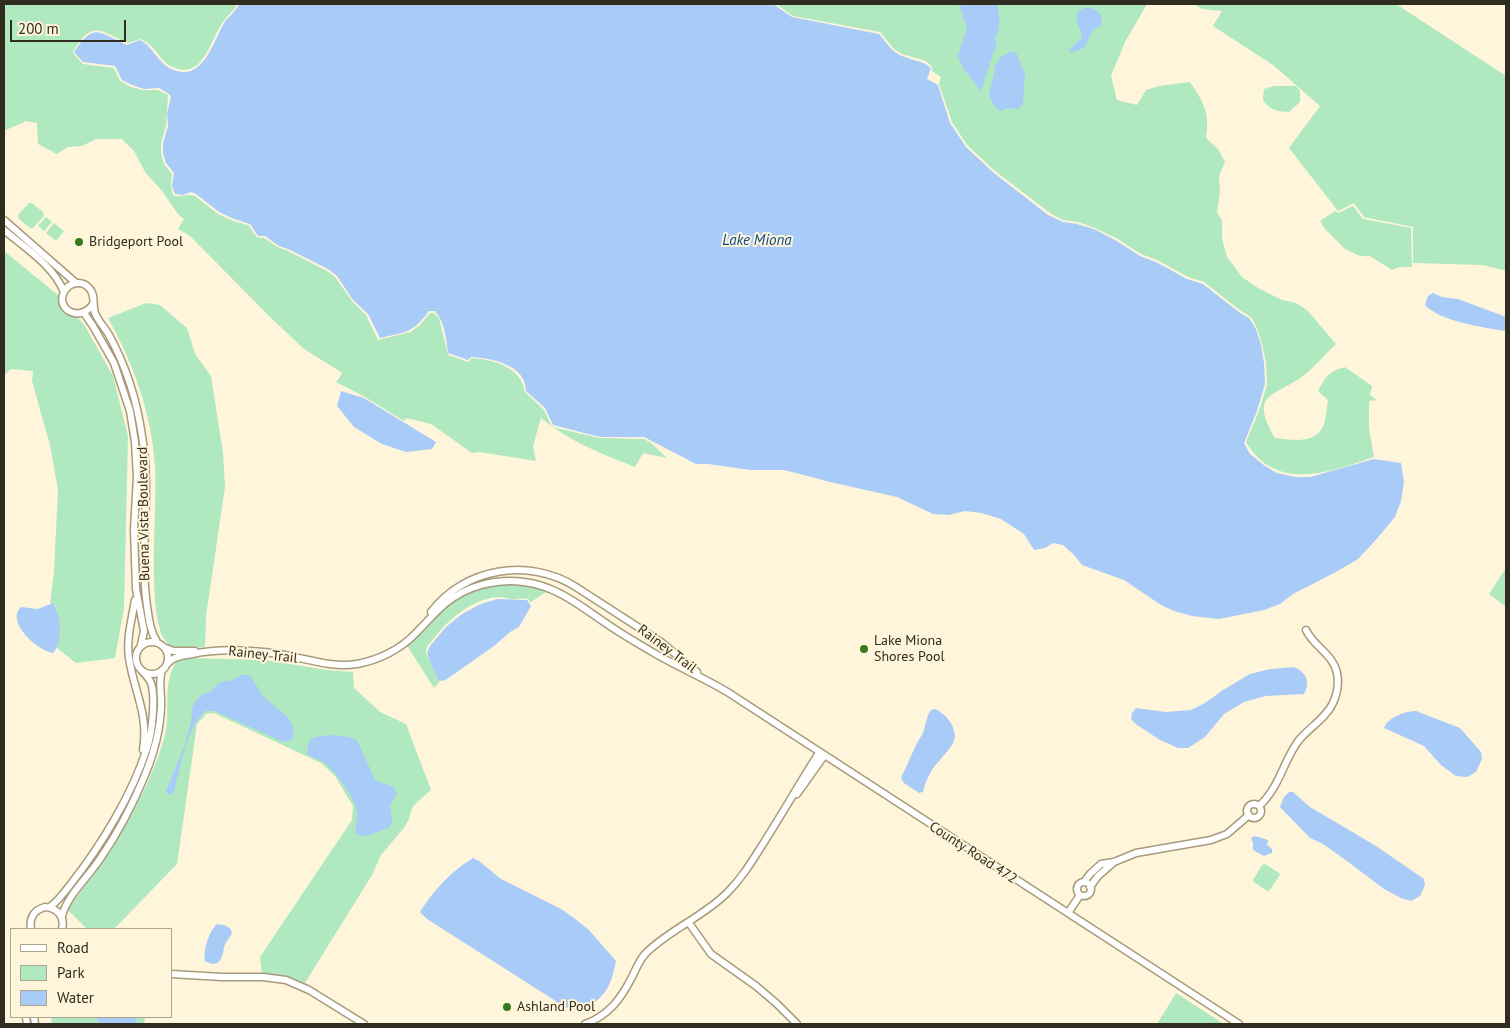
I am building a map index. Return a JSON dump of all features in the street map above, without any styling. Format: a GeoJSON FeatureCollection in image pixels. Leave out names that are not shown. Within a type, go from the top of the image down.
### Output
{"type":"FeatureCollection","features":[{"type":"Feature","properties":{"kind":"street"},"geometry":{"type":"LineString","coordinates":[[4,220],[68,277],[76,283],[88,286],[94,298],[89,310],[77,314],[66,308],[63,302],[64,292],[57,277],[4,230]]}},
{"type":"Feature","properties":{"kind":"street"},"geometry":{"type":"LineString","coordinates":[[64,292],[69,286],[76,283]]}},
{"type":"Feature","properties":{"kind":"street","name":"Buena Vista Boulevard"},"geometry":{"type":"LineString","coordinates":[[93,304],[98,318],[109,335],[124,367],[135,402],[142,437],[146,477],[144,587],[150,624],[157,642]]}},
{"type":"Feature","properties":{"kind":"street","name":"Buena Vista Boulevard"},"geometry":{"type":"LineString","coordinates":[[84,313],[114,363],[130,411],[135,442],[137,477],[134,530],[136,589],[138,609],[144,631],[141,646]]}},
{"type":"Feature","properties":{"kind":"street","name":"Rainey Trail"},"geometry":{"type":"LineString","coordinates":[[428,619],[436,606],[445,597],[456,588],[479,576],[510,570],[538,572],[563,580],[576,587],[661,642],[708,680]]}},
{"type":"Feature","properties":{"kind":"street","name":"Rainey Trail"},"geometry":{"type":"LineString","coordinates":[[165,647],[172,651],[248,651],[278,654],[331,665],[358,663],[381,657],[398,648],[447,602],[475,587],[488,583],[508,581],[532,583],[547,587],[564,595],[650,651],[708,680]]}},
{"type":"Feature","properties":{"kind":"street"},"geometry":{"type":"LineString","coordinates":[[136,589],[128,656],[143,709],[145,726],[140,767]]}},
{"type":"Feature","properties":{"kind":"street"},"geometry":{"type":"LineString","coordinates":[[1080,895],[1088,895],[1091,891],[1090,887],[1094,875],[1101,864],[1114,862],[1136,853],[1192,845],[1220,838],[1237,827],[1249,815],[1247,810],[1249,806],[1252,804],[1259,806],[1267,797],[1280,777],[1296,744],[1330,708],[1336,695],[1338,680],[1334,665],[1327,654],[1314,643],[1306,630]]}},
{"type":"Feature","properties":{"kind":"street"},"geometry":{"type":"LineString","coordinates":[[31,928],[30,922],[34,914],[41,908],[50,907],[59,899],[100,843],[119,811],[140,767],[148,746],[153,697],[151,683],[138,666],[136,655],[141,646],[146,642],[157,642],[165,647],[168,662],[162,670],[160,678],[162,704],[159,734],[146,773],[118,831],[100,860],[66,904],[62,922]]}},
{"type":"Feature","properties":{"kind":"street","name":"Rainey Trail"},"geometry":{"type":"LineString","coordinates":[[168,662],[174,658],[204,652]]}},
{"type":"Feature","properties":{"kind":"street"},"geometry":{"type":"LineString","coordinates":[[142,670],[154,674],[162,670]]}},
{"type":"Feature","properties":{"kind":"street","name":"County Road 472"},"geometry":{"type":"LineString","coordinates":[[708,680],[1239,1024]]}},
{"type":"Feature","properties":{"kind":"street"},"geometry":{"type":"LineString","coordinates":[[585,1024],[598,1019],[611,1010],[622,996],[640,960],[649,951],[712,906],[734,886],[790,803],[803,787],[822,755]]}},
{"type":"Feature","properties":{"kind":"street"},"geometry":{"type":"LineString","coordinates":[[1080,895],[1077,892],[1077,887],[1094,875]]}},
{"type":"Feature","properties":{"kind":"street"},"geometry":{"type":"LineString","coordinates":[[1084,882],[1090,887]]}},
{"type":"Feature","properties":{"kind":"street"},"geometry":{"type":"LineString","coordinates":[[1068,913],[1080,895]]}},
{"type":"Feature","properties":{"kind":"street"},"geometry":{"type":"LineString","coordinates":[[50,907],[59,912],[62,922]]}},
{"type":"Feature","properties":{"kind":"street"},"geometry":{"type":"LineString","coordinates":[[689,923],[711,954],[756,986],[797,1024]]}},
{"type":"Feature","properties":{"kind":"street"},"geometry":{"type":"LineString","coordinates":[[172,974],[213,977],[263,977],[286,980],[309,990],[364,1024]]}},
{"type":"Feature","properties":{"kind":"green space"},"geometry":{"type":"Polygon","coordinates":[[[4,4],[237,4],[218,29],[205,56],[192,68],[183,70],[172,67],[150,45],[141,39],[128,43],[97,30],[91,31],[86,35],[73,53],[83,64],[114,68],[120,81],[131,87],[143,90],[158,90],[168,95],[166,126],[161,143],[161,154],[164,164],[172,174],[171,186],[173,195],[195,196],[218,214],[248,225],[257,237],[264,238],[327,271],[335,277],[352,301],[366,315],[378,340],[411,332],[430,313],[434,313],[439,318],[448,355],[468,362],[472,358],[498,363],[513,371],[523,383],[525,392],[544,410],[552,426],[541,418],[533,446],[536,461],[479,452],[472,453],[431,424],[406,418],[404,421],[336,382],[342,374],[341,372],[304,349],[190,236],[178,229],[184,219],[145,172],[134,151],[122,139],[96,139],[82,146],[68,147],[57,154],[38,144],[37,123],[26,121],[4,131],[4,4]]]}},
{"type":"Feature","properties":{"kind":"green space"},"geometry":{"type":"Polygon","coordinates":[[[776,4],[1147,4],[1125,42],[1111,76],[1117,100],[1137,105],[1146,90],[1159,86],[1190,82],[1205,108],[1207,122],[1206,138],[1218,149],[1225,162],[1219,176],[1220,192],[1217,213],[1222,220],[1222,239],[1227,257],[1242,277],[1258,288],[1282,300],[1296,303],[1307,310],[1336,344],[1312,369],[1268,398],[1264,412],[1275,438],[1303,440],[1316,435],[1320,431],[1325,421],[1328,400],[1318,391],[1328,375],[1345,367],[1372,386],[1370,395],[1377,400],[1369,401],[1369,428],[1374,457],[1340,468],[1305,474],[1288,473],[1272,468],[1258,458],[1246,442],[1267,385],[1266,363],[1257,328],[1251,317],[1204,282],[1188,277],[1157,260],[1141,254],[1116,238],[1095,228],[1078,222],[1063,220],[1050,213],[995,171],[967,145],[952,122],[939,84],[941,77],[932,71],[932,67],[926,61],[902,54],[894,49],[880,32],[793,16],[776,4]]]}},
{"type":"Feature","properties":{"kind":"green space"},"geometry":{"type":"Polygon","coordinates":[[[1193,4],[1396,4],[1506,76],[1506,271],[1483,265],[1413,263],[1413,227],[1364,217],[1354,203],[1338,211],[1289,148],[1320,106],[1273,65],[1213,26],[1222,11],[1202,9],[1193,4]]]}},
{"type":"Feature","properties":{"kind":"green space"},"geometry":{"type":"Polygon","coordinates":[[[1274,86],[1296,86],[1300,91],[1300,102],[1289,112],[1277,111],[1271,108],[1263,100],[1264,89],[1274,86]]]}},
{"type":"Feature","properties":{"kind":"green space"},"geometry":{"type":"Polygon","coordinates":[[[29,203],[32,203],[43,212],[44,216],[33,228],[30,228],[19,219],[18,215],[29,203]]]}},
{"type":"Feature","properties":{"kind":"green space"},"geometry":{"type":"Polygon","coordinates":[[[1353,206],[1363,219],[1411,228],[1412,267],[1399,267],[1392,270],[1370,256],[1360,256],[1345,249],[1325,229],[1320,221],[1335,211],[1338,213],[1353,206]]]}},
{"type":"Feature","properties":{"kind":"green space"},"geometry":{"type":"Polygon","coordinates":[[[46,217],[52,222],[44,231],[38,226],[46,217]]]}},
{"type":"Feature","properties":{"kind":"green space"},"geometry":{"type":"Polygon","coordinates":[[[54,223],[64,231],[56,241],[46,233],[54,223]]]}},
{"type":"Feature","properties":{"kind":"green space"},"geometry":{"type":"Polygon","coordinates":[[[4,251],[58,295],[85,326],[113,376],[128,436],[124,608],[115,658],[76,663],[57,648],[59,621],[55,605],[50,603],[54,572],[58,490],[50,445],[32,381],[33,371],[11,369],[4,375],[4,251]]]}},
{"type":"Feature","properties":{"kind":"green space"},"geometry":{"type":"Polygon","coordinates":[[[146,303],[160,305],[187,328],[195,354],[211,376],[223,453],[225,487],[206,616],[205,647],[184,648],[173,646],[165,640],[159,626],[154,583],[156,483],[150,427],[140,389],[126,353],[108,318],[146,303]]]}},
{"type":"Feature","properties":{"kind":"green space"},"geometry":{"type":"Polygon","coordinates":[[[553,427],[599,438],[644,439],[667,458],[643,453],[635,467],[586,446],[553,427]]]}},
{"type":"Feature","properties":{"kind":"green space"},"geometry":{"type":"Polygon","coordinates":[[[1506,568],[1506,607],[1489,594],[1506,568]]]}},
{"type":"Feature","properties":{"kind":"green space"},"geometry":{"type":"Polygon","coordinates":[[[494,584],[523,584],[549,590],[531,602],[525,598],[511,599],[498,597],[488,599],[470,606],[454,617],[426,649],[426,654],[432,662],[440,681],[434,688],[406,644],[448,604],[468,592],[494,584]]]}},
{"type":"Feature","properties":{"kind":"green space"},"geometry":{"type":"Polygon","coordinates":[[[188,658],[265,660],[327,670],[353,672],[354,688],[380,712],[406,724],[431,790],[413,806],[403,829],[381,855],[372,875],[305,983],[278,975],[262,974],[260,957],[352,820],[353,806],[335,776],[321,763],[214,713],[206,714],[197,724],[177,864],[115,928],[86,928],[68,910],[132,812],[155,766],[166,730],[168,684],[173,668],[178,660],[188,658]]]}},
{"type":"Feature","properties":{"kind":"green space"},"geometry":{"type":"Polygon","coordinates":[[[1265,864],[1280,875],[1269,891],[1253,880],[1262,865],[1265,864]]]}},
{"type":"Feature","properties":{"kind":"green space"},"geometry":{"type":"Polygon","coordinates":[[[1176,993],[1224,1024],[1157,1024],[1176,993]]]}},
{"type":"Feature","properties":{"kind":"green space"},"geometry":{"type":"Polygon","coordinates":[[[51,1018],[145,1018],[144,1024],[52,1024],[51,1018]]]}},
{"type":"Feature","properties":{"kind":"water","name":"Lake Miona"},"geometry":{"type":"Polygon","coordinates":[[[239,4],[773,4],[792,17],[879,34],[898,54],[924,63],[931,68],[927,79],[938,85],[950,123],[966,147],[994,173],[1048,215],[1063,222],[1094,229],[1140,256],[1156,262],[1187,279],[1203,284],[1249,318],[1256,329],[1261,345],[1265,384],[1257,411],[1244,443],[1250,454],[1277,473],[1296,477],[1310,477],[1374,459],[1401,463],[1404,482],[1401,501],[1395,517],[1358,559],[1334,573],[1293,594],[1280,604],[1264,610],[1219,619],[1192,616],[1161,605],[1124,580],[1082,565],[1063,545],[1053,543],[1045,548],[1034,550],[1024,534],[1001,519],[981,513],[965,511],[949,515],[933,514],[897,497],[783,470],[751,470],[696,464],[644,437],[600,437],[553,425],[545,408],[526,391],[524,382],[514,369],[498,361],[471,357],[468,360],[448,353],[443,325],[435,311],[429,311],[418,324],[408,331],[380,338],[368,314],[353,300],[337,276],[328,269],[279,246],[265,236],[258,236],[250,224],[219,212],[196,194],[191,192],[183,195],[175,194],[172,186],[174,173],[166,163],[163,153],[163,143],[168,126],[167,114],[171,97],[169,94],[159,88],[144,89],[132,85],[122,80],[115,66],[83,62],[74,52],[87,36],[97,32],[127,45],[140,40],[167,67],[182,72],[191,71],[204,60],[225,22],[239,4]]]}},
{"type":"Feature","properties":{"kind":"water"},"geometry":{"type":"Polygon","coordinates":[[[959,4],[997,4],[999,21],[995,38],[997,42],[981,91],[963,68],[958,56],[967,28],[959,4]]]}},
{"type":"Feature","properties":{"kind":"water"},"geometry":{"type":"Polygon","coordinates":[[[1087,7],[1099,13],[1102,19],[1101,26],[1093,30],[1084,48],[1070,53],[1069,51],[1082,39],[1077,16],[1081,10],[1087,7]]]}},
{"type":"Feature","properties":{"kind":"water"},"geometry":{"type":"Polygon","coordinates":[[[1010,52],[1017,54],[1025,74],[1023,104],[1018,109],[1007,108],[1000,111],[993,104],[989,95],[996,64],[1001,57],[1010,52]]]}},
{"type":"Feature","properties":{"kind":"water"},"geometry":{"type":"Polygon","coordinates":[[[1433,293],[1442,297],[1458,299],[1506,317],[1506,331],[1463,323],[1432,311],[1425,305],[1428,296],[1433,293]]]}},
{"type":"Feature","properties":{"kind":"water"},"geometry":{"type":"Polygon","coordinates":[[[341,391],[364,398],[436,442],[432,449],[406,452],[382,444],[354,427],[337,406],[341,391]]]}},
{"type":"Feature","properties":{"kind":"water"},"geometry":{"type":"Polygon","coordinates":[[[497,599],[527,600],[531,606],[519,627],[447,679],[443,681],[438,680],[427,653],[430,646],[446,627],[462,614],[481,604],[497,599]]]}},
{"type":"Feature","properties":{"kind":"water"},"geometry":{"type":"Polygon","coordinates":[[[53,603],[58,614],[60,636],[53,653],[39,647],[25,635],[17,620],[17,613],[21,607],[38,609],[53,603]]]}},
{"type":"Feature","properties":{"kind":"water"},"geometry":{"type":"Polygon","coordinates":[[[1294,667],[1302,672],[1306,678],[1307,685],[1304,694],[1265,696],[1244,702],[1224,714],[1205,737],[1188,748],[1178,748],[1160,740],[1131,719],[1132,713],[1136,708],[1166,712],[1191,710],[1250,674],[1270,669],[1294,667]]]}},
{"type":"Feature","properties":{"kind":"water"},"geometry":{"type":"Polygon","coordinates":[[[242,675],[249,675],[265,698],[285,714],[292,724],[293,737],[290,741],[283,742],[215,711],[205,711],[193,727],[174,792],[168,794],[166,791],[186,742],[192,717],[191,710],[195,702],[202,694],[210,692],[220,682],[232,680],[242,675]]]}},
{"type":"Feature","properties":{"kind":"water"},"geometry":{"type":"Polygon","coordinates":[[[935,709],[949,720],[955,736],[951,746],[931,771],[923,792],[919,793],[904,783],[901,778],[923,733],[928,715],[931,710],[935,709]]]}},
{"type":"Feature","properties":{"kind":"water"},"geometry":{"type":"Polygon","coordinates":[[[1416,711],[1460,728],[1481,752],[1482,759],[1476,772],[1467,777],[1456,776],[1441,765],[1424,746],[1384,728],[1389,721],[1398,715],[1416,711]]]}},
{"type":"Feature","properties":{"kind":"water"},"geometry":{"type":"Polygon","coordinates":[[[333,735],[357,740],[375,780],[394,787],[397,794],[390,804],[392,823],[389,828],[365,836],[356,834],[356,807],[349,793],[327,765],[307,754],[311,739],[333,735]]]}},
{"type":"Feature","properties":{"kind":"water"},"geometry":{"type":"Polygon","coordinates":[[[1289,792],[1293,792],[1310,807],[1376,846],[1424,879],[1425,885],[1420,896],[1411,901],[1401,898],[1384,889],[1323,844],[1310,838],[1280,807],[1284,797],[1289,792]]]}},
{"type":"Feature","properties":{"kind":"water"},"geometry":{"type":"Polygon","coordinates":[[[1255,836],[1268,840],[1267,845],[1272,849],[1272,853],[1264,856],[1253,850],[1251,838],[1255,836]]]}},
{"type":"Feature","properties":{"kind":"water"},"geometry":{"type":"Polygon","coordinates":[[[473,858],[501,879],[561,909],[589,930],[616,961],[612,978],[601,997],[580,1011],[565,1007],[427,919],[420,912],[443,882],[473,858]]]}},
{"type":"Feature","properties":{"kind":"water"},"geometry":{"type":"Polygon","coordinates":[[[217,924],[230,928],[232,933],[225,944],[221,959],[214,964],[205,961],[205,952],[209,936],[217,924]]]}},
{"type":"Feature","properties":{"kind":"water"},"geometry":{"type":"Polygon","coordinates":[[[97,1018],[137,1018],[136,1024],[100,1024],[97,1018]]]}},
{"type":"Feature","properties":{"kind":"place","name":"Bridgeport Pool"},"geometry":{"type":"Point","coordinates":[79,242]}},
{"type":"Feature","properties":{"kind":"place","name":"Lake Miona Shores Pool"},"geometry":{"type":"Point","coordinates":[864,649]}},
{"type":"Feature","properties":{"kind":"place","name":"Ashland Pool"},"geometry":{"type":"Point","coordinates":[507,1007]}}]}
